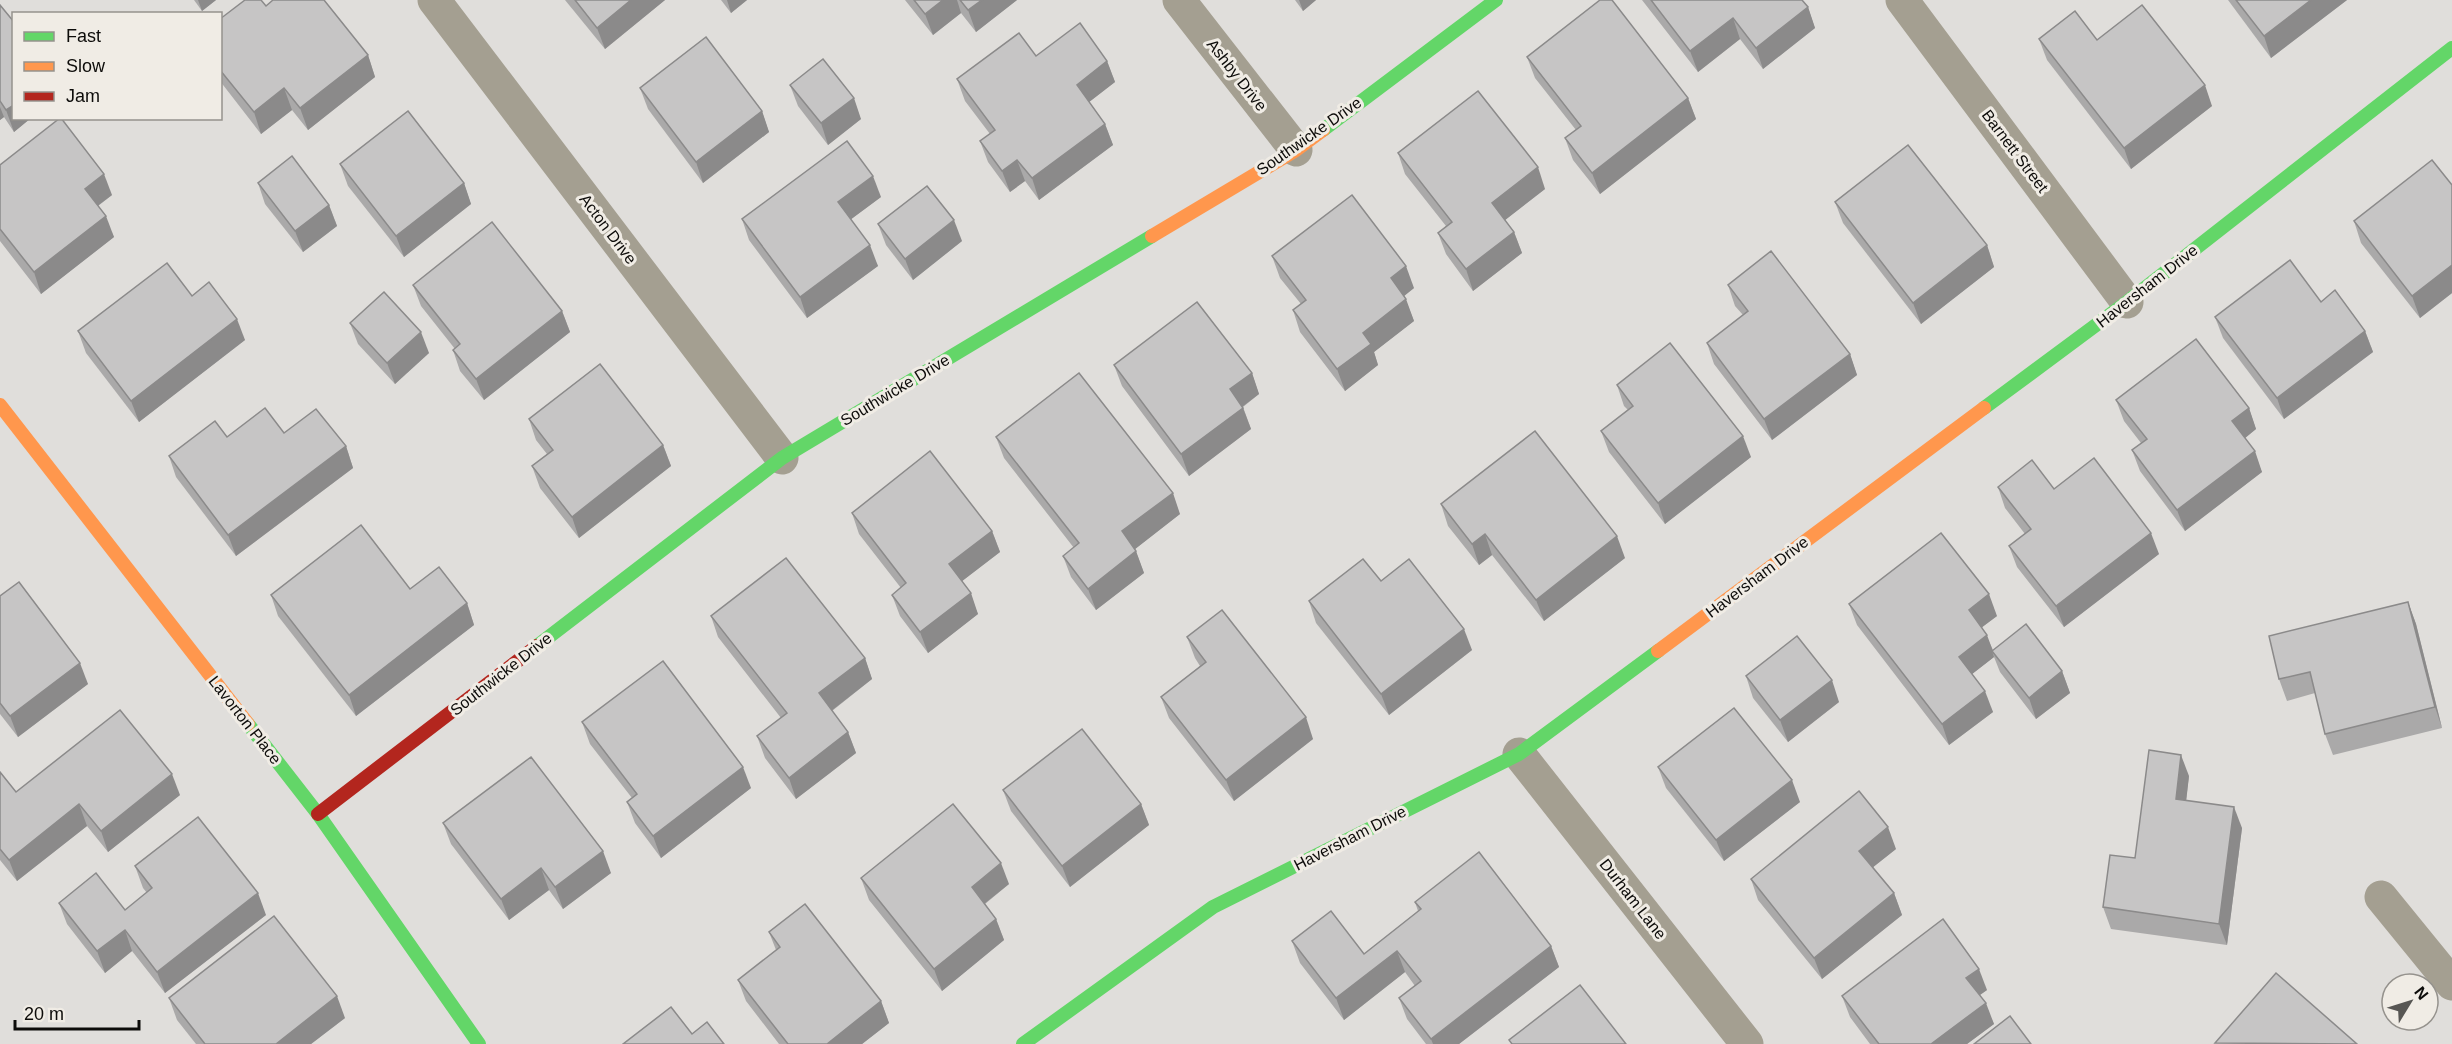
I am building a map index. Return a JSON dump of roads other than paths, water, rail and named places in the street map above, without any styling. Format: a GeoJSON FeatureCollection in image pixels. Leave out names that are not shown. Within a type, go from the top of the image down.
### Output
{"type":"FeatureCollection","features":[{"type":"Feature","properties":{"kind":"street","name":"Acton Drive"},"geometry":{"type":"LineString","coordinates":[[434,0],[782,458]]}},
{"type":"Feature","properties":{"kind":"street","name":"Ashby Drive"},"geometry":{"type":"LineString","coordinates":[[1179,0],[1296,150]]}},
{"type":"Feature","properties":{"kind":"street","name":"Southwicke Drive"},"geometry":{"type":"LineString","coordinates":[[318,814],[782,458],[1296,150],[1496,0]]}},
{"type":"Feature","properties":{"kind":"street","name":"Barnett Street"},"geometry":{"type":"LineString","coordinates":[[1902,0],[2127,302]]}},
{"type":"Feature","properties":{"kind":"street","name":"Haversham Drive"},"geometry":{"type":"LineString","coordinates":[[1023,1044],[1213,907],[1519,754],[2127,302],[2452,48]]}},
{"type":"Feature","properties":{"kind":"street","name":"Lavorton Place"},"geometry":{"type":"LineString","coordinates":[[0,405],[318,814],[479,1044]]}},
{"type":"Feature","properties":{"kind":"street","name":"Durham Lane"},"geometry":{"type":"LineString","coordinates":[[1519,754],[1747,1044]]}},
{"type":"Feature","properties":{"kind":"street"},"geometry":{"type":"LineString","coordinates":[[2381,897],[2452,984]]}}]}
